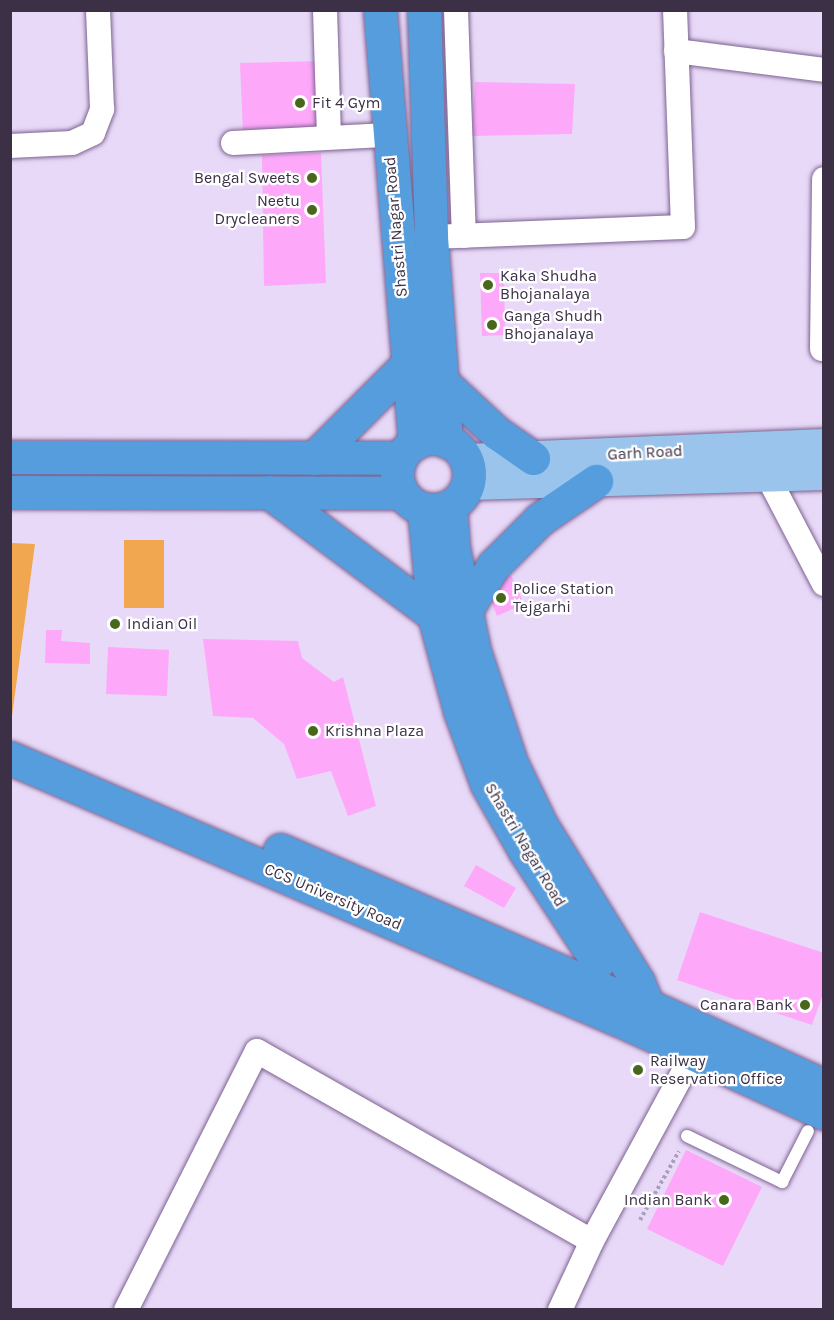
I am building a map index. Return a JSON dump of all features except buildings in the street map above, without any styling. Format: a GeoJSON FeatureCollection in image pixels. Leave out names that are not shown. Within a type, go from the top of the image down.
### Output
{"type":"FeatureCollection","features":[{"type":"Feature","properties":{"kind":"highway","name":"Shastri Nagar Road"},"geometry":{"type":"LineString","coordinates":[[380,10],[388,135],[408,364],[434,474],[460,711],[487,784],[525,851],[640,1017]]}},
{"type":"Feature","properties":{"kind":"highway"},"geometry":{"type":"LineString","coordinates":[[424,10],[431,237],[441,381],[434,474]]}},
{"type":"Feature","properties":{"kind":"highway"},"geometry":{"type":"LineString","coordinates":[[388,135],[427,137]]}},
{"type":"Feature","properties":{"kind":"highway"},"geometry":{"type":"LineString","coordinates":[[314,458],[408,364]]}},
{"type":"Feature","properties":{"kind":"highway"},"geometry":{"type":"LineString","coordinates":[[441,381],[497,433],[532,458]]}},
{"type":"Feature","properties":{"kind":"highway"},"geometry":{"type":"LineString","coordinates":[[10,456],[314,458],[434,474]]}},
{"type":"Feature","properties":{"kind":"highway"},"geometry":{"type":"LineString","coordinates":[[10,492],[269,492],[434,474]]}},
{"type":"Feature","properties":{"kind":"highway"},"geometry":{"type":"LineString","coordinates":[[269,492],[450,613],[532,527],[596,482]]}},
{"type":"Feature","properties":{"kind":"highway","name":"CCS University Road"},"geometry":{"type":"LineString","coordinates":[[10,736],[125,798]]}},
{"type":"Feature","properties":{"kind":"highway","name":"CCS University Road"},"geometry":{"type":"LineString","coordinates":[[10,758],[125,798],[640,1017],[824,1086]]}},
{"type":"Feature","properties":{"kind":"highway","name":"CCS University Road"},"geometry":{"type":"LineString","coordinates":[[640,1017],[693,1054],[816,1122]]}},
{"type":"Feature","properties":{"kind":"main road","name":"Garh Road"},"geometry":{"type":"LineString","coordinates":[[434,474],[532,458],[824,445]]}},
{"type":"Feature","properties":{"kind":"main road","name":"Garh Road"},"geometry":{"type":"LineString","coordinates":[[434,474],[596,482],[824,473]]}},
{"type":"Feature","properties":{"kind":"street"},"geometry":{"type":"LineString","coordinates":[[10,146],[72,143],[93,133],[102,110],[98,10]]}},
{"type":"Feature","properties":{"kind":"street"},"geometry":{"type":"LineString","coordinates":[[325,10],[329,135]]}},
{"type":"Feature","properties":{"kind":"street"},"geometry":{"type":"LineString","coordinates":[[456,10],[464,236]]}},
{"type":"Feature","properties":{"kind":"street"},"geometry":{"type":"LineString","coordinates":[[431,237],[683,227],[675,10]]}},
{"type":"Feature","properties":{"kind":"street"},"geometry":{"type":"LineString","coordinates":[[676,51],[824,70]]}},
{"type":"Feature","properties":{"kind":"street"},"geometry":{"type":"LineString","coordinates":[[233,143],[329,135],[388,135]]}},
{"type":"Feature","properties":{"kind":"street"},"geometry":{"type":"LineString","coordinates":[[822,349],[823,194]]}},
{"type":"Feature","properties":{"kind":"street"},"geometry":{"type":"LineString","coordinates":[[767,475],[824,584]]}},
{"type":"Feature","properties":{"kind":"street"},"geometry":{"type":"LineString","coordinates":[[126,1310],[257,1052],[592,1241]]}},
{"type":"Feature","properties":{"kind":"street"},"geometry":{"type":"LineString","coordinates":[[560,1310],[592,1241],[693,1054]]}},
{"type":"Feature","properties":{"kind":"lane"},"geometry":{"type":"LineString","coordinates":[[687,1136],[782,1182],[816,1122]]}},
{"type":"Feature","properties":{"kind":"path"},"geometry":{"type":"LineString","coordinates":[[640,1220],[687,1136]]}},
{"type":"Feature","properties":{"kind":"shaded area"},"geometry":{"type":"Polygon","coordinates":[[[124,540],[164,540],[164,608],[124,608],[124,540]]]}},
{"type":"Feature","properties":{"kind":"shaded area"},"geometry":{"type":"Polygon","coordinates":[[[11,543],[35,544],[12,716],[10,715],[11,543]]]}},
{"type":"Feature","properties":{"kind":"place","name":"Fit 4 Gym"},"geometry":{"type":"Point","coordinates":[300,103]}},
{"type":"Feature","properties":{"kind":"place","name":"Bengal Sweets"},"geometry":{"type":"Point","coordinates":[312,178]}},
{"type":"Feature","properties":{"kind":"place","name":"Neetu Drycleaners"},"geometry":{"type":"Point","coordinates":[312,210]}},
{"type":"Feature","properties":{"kind":"place","name":"Kaka Shudha Bhojanalaya"},"geometry":{"type":"Point","coordinates":[488,285]}},
{"type":"Feature","properties":{"kind":"place","name":"Ganga Shudh Bhojanalaya"},"geometry":{"type":"Point","coordinates":[492,325]}},
{"type":"Feature","properties":{"kind":"place","name":"Police Station Tejgarhi"},"geometry":{"type":"Point","coordinates":[501,598]}},
{"type":"Feature","properties":{"kind":"place","name":"Indian Oil"},"geometry":{"type":"Point","coordinates":[115,624]}},
{"type":"Feature","properties":{"kind":"place","name":"Krishna Plaza"},"geometry":{"type":"Point","coordinates":[313,731]}},
{"type":"Feature","properties":{"kind":"place","name":"Canara Bank"},"geometry":{"type":"Point","coordinates":[805,1005]}},
{"type":"Feature","properties":{"kind":"place","name":"Railway Reservation Office"},"geometry":{"type":"Point","coordinates":[638,1070]}},
{"type":"Feature","properties":{"kind":"place","name":"Indian Bank"},"geometry":{"type":"Point","coordinates":[724,1200]}}]}
